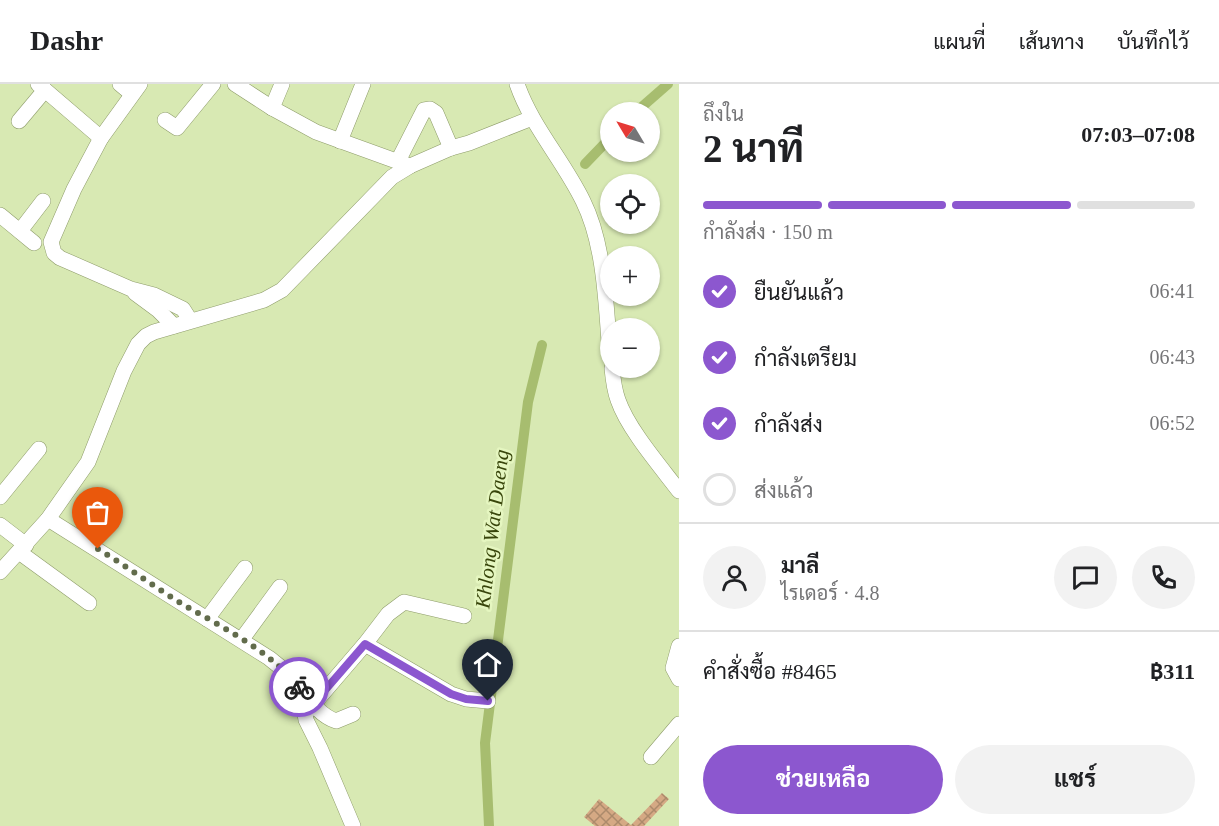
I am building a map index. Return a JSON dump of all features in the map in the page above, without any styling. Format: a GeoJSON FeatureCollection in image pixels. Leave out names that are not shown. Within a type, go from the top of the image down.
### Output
{"type":"FeatureCollection","features":[{"type":"Feature","properties":{"kind":"street"},"geometry":{"type":"LineString","coordinates":[[120,84],[136,89],[101,138],[74,189],[51,242],[54,253],[60,258],[131,289],[154,295],[183,309],[190,321]]}},
{"type":"Feature","properties":{"kind":"street"},"geometry":{"type":"LineString","coordinates":[[165,120],[177,128],[213,84]]}},
{"type":"Feature","properties":{"kind":"street"},"geometry":{"type":"LineString","coordinates":[[235,84],[316,132],[404,163],[469,143],[532,118]]}},
{"type":"Feature","properties":{"kind":"street"},"geometry":{"type":"LineString","coordinates":[[272,108],[282,84]]}},
{"type":"Feature","properties":{"kind":"street"},"geometry":{"type":"LineString","coordinates":[[340,141],[363,84]]}},
{"type":"Feature","properties":{"kind":"street"},"geometry":{"type":"LineString","coordinates":[[517,84],[532,118],[584,202],[596,241],[604,279],[607,318]]}},
{"type":"Feature","properties":{"kind":"street"},"geometry":{"type":"LineString","coordinates":[[19,121],[42,87],[101,138]]}},
{"type":"Feature","properties":{"kind":"street"},"geometry":{"type":"LineString","coordinates":[[0,572],[48,519],[88,462],[132,352],[146,336],[264,300],[282,290],[404,163],[424,110],[430,109],[436,113],[451,147]]}},
{"type":"Feature","properties":{"kind":"street"},"geometry":{"type":"LineString","coordinates":[[20,231],[43,201]]}},
{"type":"Feature","properties":{"kind":"street"},"geometry":{"type":"LineString","coordinates":[[0,215],[34,243]]}},
{"type":"Feature","properties":{"kind":"street"},"geometry":{"type":"LineString","coordinates":[[131,289],[174,326]]}},
{"type":"Feature","properties":{"kind":"street"},"geometry":{"type":"LineString","coordinates":[[613,378],[618,403],[628,422],[679,491]]}},
{"type":"Feature","properties":{"kind":"street"},"geometry":{"type":"LineString","coordinates":[[0,497],[39,448]]}},
{"type":"Feature","properties":{"kind":"street"},"geometry":{"type":"LineString","coordinates":[[48,519],[242,639],[288,674],[313,704],[333,721],[353,714]]}},
{"type":"Feature","properties":{"kind":"street"},"geometry":{"type":"LineString","coordinates":[[0,525],[22,549],[89,603]]}},
{"type":"Feature","properties":{"kind":"street"},"geometry":{"type":"LineString","coordinates":[[207,619],[245,568]]}},
{"type":"Feature","properties":{"kind":"street"},"geometry":{"type":"LineString","coordinates":[[242,639],[280,587]]}},
{"type":"Feature","properties":{"kind":"street"},"geometry":{"type":"LineString","coordinates":[[353,826],[320,748],[304,717],[388,614],[404,602],[464,616]]}},
{"type":"Feature","properties":{"kind":"street"},"geometry":{"type":"LineString","coordinates":[[365,644],[451,694],[466,699],[488,701]]}},
{"type":"Feature","properties":{"kind":"street"},"geometry":{"type":"LineString","coordinates":[[679,646],[673,669],[679,679]]}},
{"type":"Feature","properties":{"kind":"street"},"geometry":{"type":"LineString","coordinates":[[651,757],[679,724]]}},
{"type":"Feature","properties":{"kind":"building"},"geometry":{"type":"Polygon","coordinates":[[[662,793],[669,799],[644,826],[595,826],[584,817],[599,799],[631,825],[662,793]]]}},
{"type":"Feature","properties":{"kind":"waterway","name":"Khlong Wat Daeng"},"geometry":{"type":"LineString","coordinates":[[647,102],[668,84]]}},
{"type":"Feature","properties":{"kind":"waterway","name":"Khlong Wat Daeng"},"geometry":{"type":"LineString","coordinates":[[585,164],[600,148]]}},
{"type":"Feature","properties":{"kind":"waterway","name":"Khlong Wat Daeng"},"geometry":{"type":"LineString","coordinates":[[489,826],[485,743],[528,402],[542,345]]}},
{"type":"Feature","properties":{"kind":"way so far"},"geometry":{"type":"LineString","coordinates":[[98,549],[173,598],[242,639],[269,658],[299,687]]}},
{"type":"Feature","properties":{"kind":"route"},"geometry":{"type":"LineString","coordinates":[[299,687],[313,704],[365,644],[451,694],[466,699],[488,701]]}}]}
